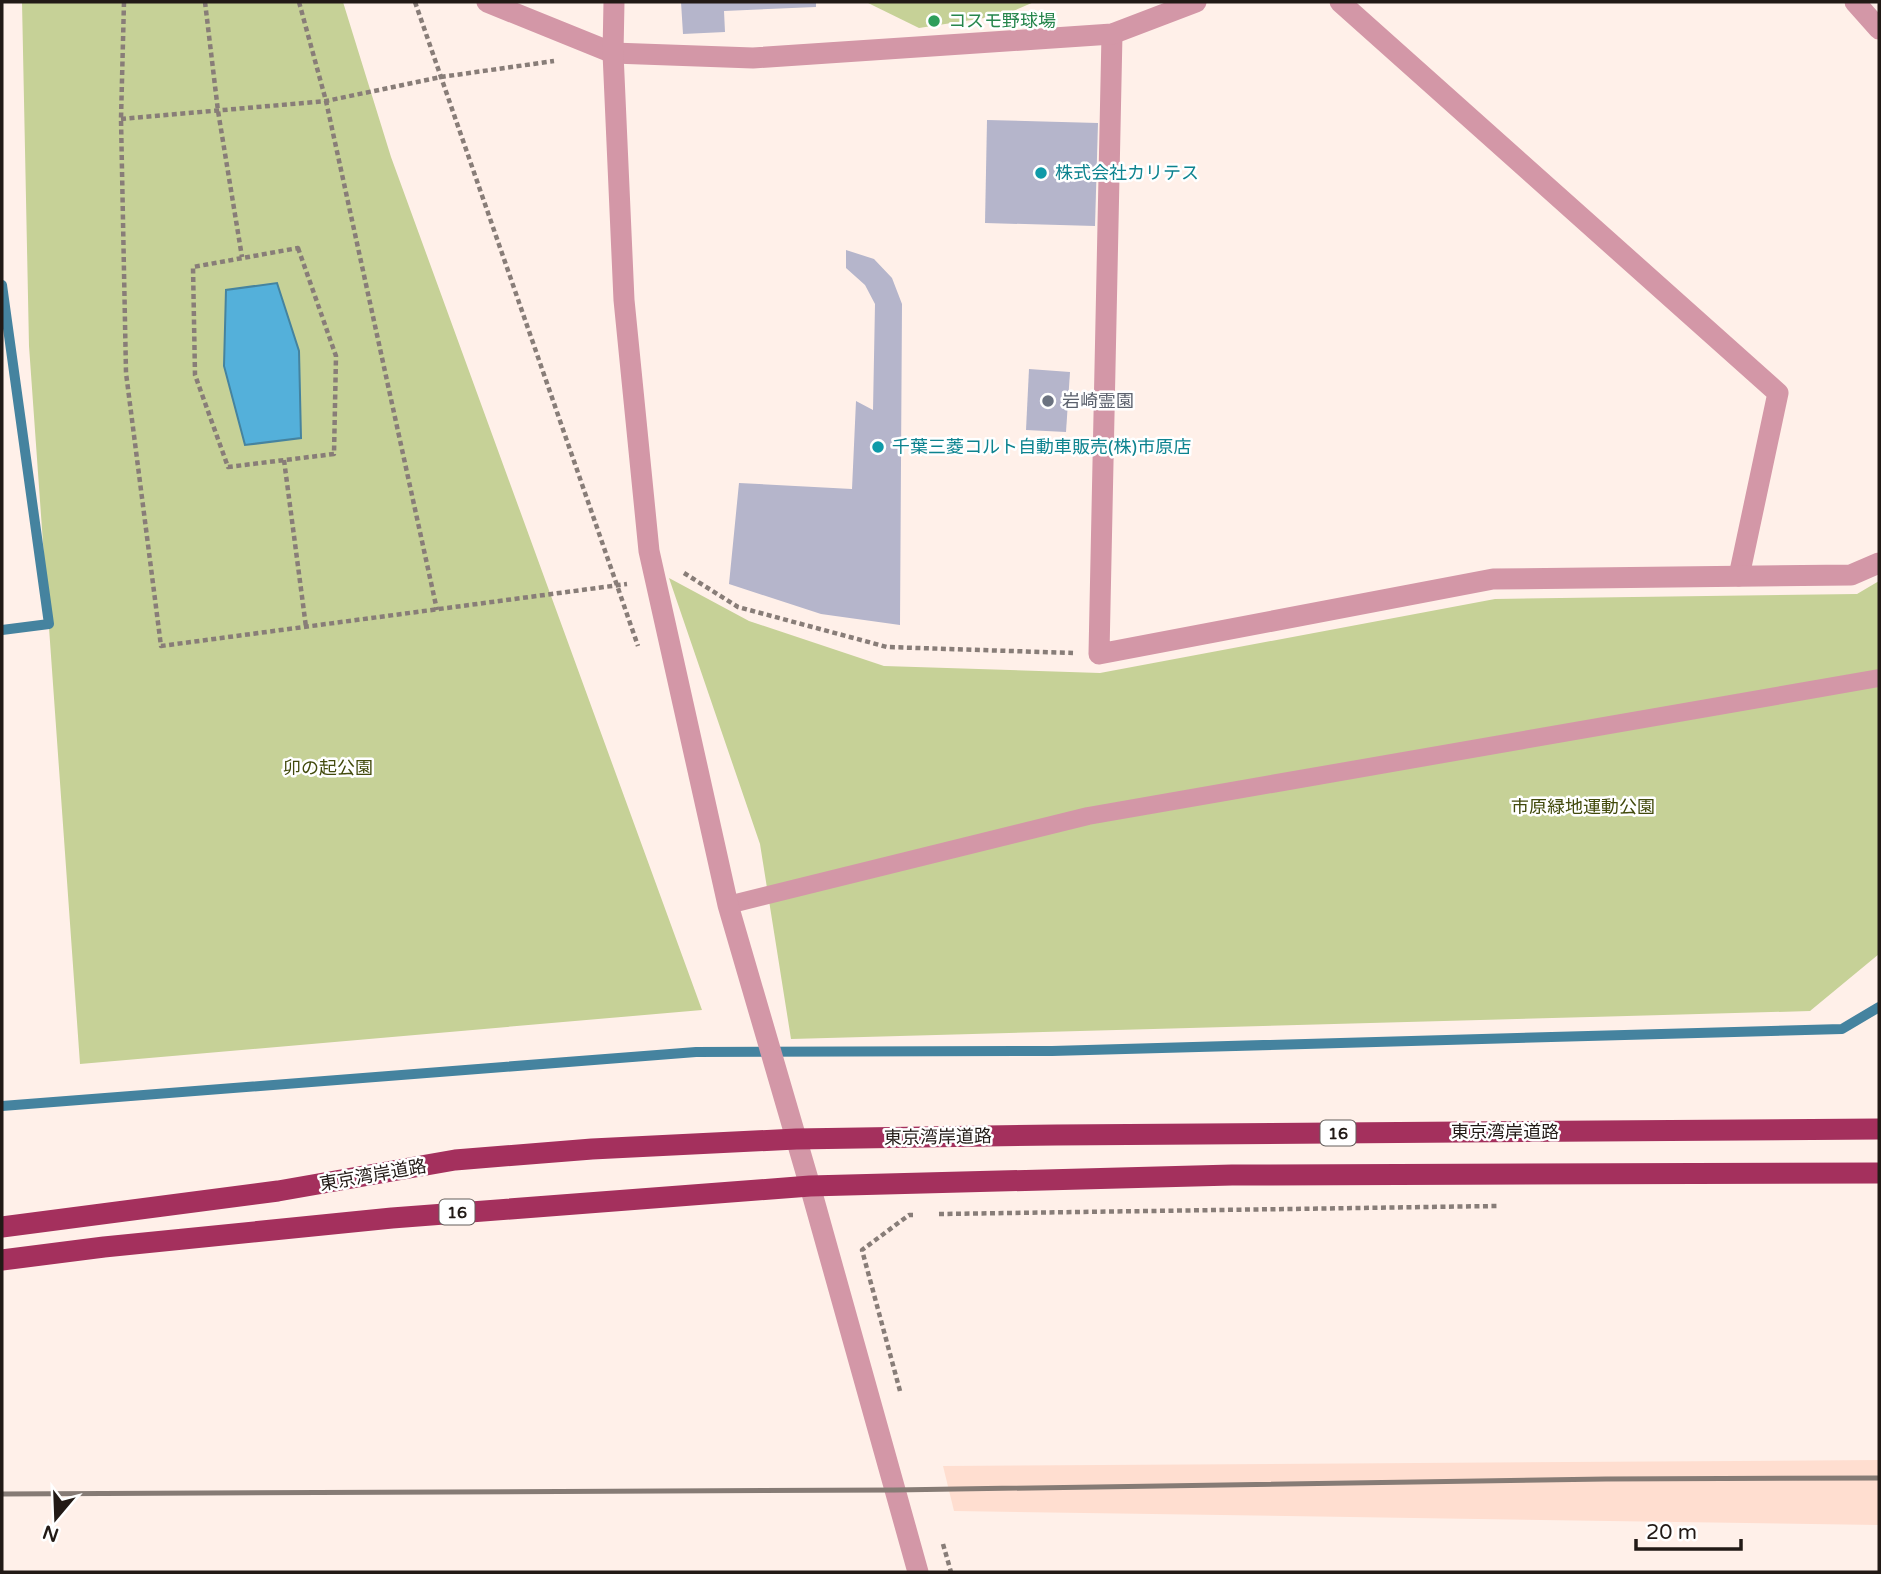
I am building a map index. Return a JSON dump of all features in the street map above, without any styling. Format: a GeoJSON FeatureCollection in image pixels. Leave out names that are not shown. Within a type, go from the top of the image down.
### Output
{"type":"FeatureCollection","features":[{"type":"Feature","properties":{"kind":"highway","name":"東京湾岸道路"},"geometry":{"type":"LineString","coordinates":[[2,1227],[278,1191],[455,1160],[592,1149],[796,1139],[1879,1129]]}},
{"type":"Feature","properties":{"kind":"highway","name":"16"},"geometry":{"type":"LineString","coordinates":[[2,1260],[392,1217],[810,1186],[1232,1175],[1879,1173]]}},
{"type":"Feature","properties":{"kind":"street"},"geometry":{"type":"LineString","coordinates":[[487,2],[613,53],[752,58],[1112,34],[1196,2]]}},
{"type":"Feature","properties":{"kind":"street"},"geometry":{"type":"LineString","coordinates":[[614,2],[613,53],[624,300],[649,551],[728,905],[918,1572]]}},
{"type":"Feature","properties":{"kind":"street"},"geometry":{"type":"LineString","coordinates":[[1340,2],[1778,393],[1739,576]]}},
{"type":"Feature","properties":{"kind":"street"},"geometry":{"type":"LineString","coordinates":[[1855,2],[1879,29]]}},
{"type":"Feature","properties":{"kind":"street"},"geometry":{"type":"LineString","coordinates":[[1112,34],[1099,654],[1493,579],[1852,575],[1879,563]]}},
{"type":"Feature","properties":{"kind":"lane"},"geometry":{"type":"LineString","coordinates":[[728,905],[1088,816],[1879,678]]}},
{"type":"Feature","properties":{"kind":"path"},"geometry":{"type":"LineString","coordinates":[[124,2],[121,119],[126,373],[161,646],[655,581]]}},
{"type":"Feature","properties":{"kind":"path"},"geometry":{"type":"LineString","coordinates":[[205,2],[218,111],[243,257]]}},
{"type":"Feature","properties":{"kind":"path"},"geometry":{"type":"LineString","coordinates":[[299,2],[326,101],[438,610]]}},
{"type":"Feature","properties":{"kind":"path"},"geometry":{"type":"LineString","coordinates":[[415,2],[642,655]]}},
{"type":"Feature","properties":{"kind":"path"},"geometry":{"type":"LineString","coordinates":[[121,119],[326,101],[441,77],[561,60]]}},
{"type":"Feature","properties":{"kind":"path"},"geometry":{"type":"LineString","coordinates":[[298,248],[336,356],[334,454],[228,467],[195,375],[193,267],[243,257],[298,248]]}},
{"type":"Feature","properties":{"kind":"path"},"geometry":{"type":"LineString","coordinates":[[284,460],[306,627]]}},
{"type":"Feature","properties":{"kind":"path"},"geometry":{"type":"LineString","coordinates":[[649,551],[738,607],[887,647],[1099,654]]}},
{"type":"Feature","properties":{"kind":"path"},"geometry":{"type":"LineString","coordinates":[[937,1214],[1507,1206]]}},
{"type":"Feature","properties":{"kind":"path"},"geometry":{"type":"LineString","coordinates":[[901,1396],[862,1250],[909,1215],[923,1214]]}},
{"type":"Feature","properties":{"kind":"path"},"geometry":{"type":"LineString","coordinates":[[941,1536],[951,1572]]}},
{"type":"Feature","properties":{"kind":"shaded area"},"geometry":{"type":"Polygon","coordinates":[[[1879,1460],[1879,1525],[954,1511],[943,1466],[1879,1460]]]}},
{"type":"Feature","properties":{"kind":"green space","name":"卯の起公園"},"geometry":{"type":"Polygon","coordinates":[[[22,2],[343,2],[391,157],[702,1010],[80,1064],[29,346],[22,2]]]}},
{"type":"Feature","properties":{"kind":"green space","name":"コスモ野球場"},"geometry":{"type":"Polygon","coordinates":[[[866,2],[1034,2],[1004,15],[919,28],[866,2]]]}},
{"type":"Feature","properties":{"kind":"green space","name":"市原緑地運動公園"},"geometry":{"type":"Polygon","coordinates":[[[669,578],[749,621],[884,666],[1100,673],[1495,599],[1857,594],[1879,581],[1879,954],[1810,1011],[791,1039],[760,844],[669,578]]]}},
{"type":"Feature","properties":{"kind":"water"},"geometry":{"type":"Polygon","coordinates":[[[277,283],[299,351],[301,438],[245,445],[224,366],[226,290],[277,283]]]}},
{"type":"Feature","properties":{"kind":"building"},"geometry":{"type":"Polygon","coordinates":[[[681,2],[816,2],[816,7],[724,11],[725,32],[683,34],[681,2]]]}},
{"type":"Feature","properties":{"kind":"building","name":"株式会社カリテス"},"geometry":{"type":"Polygon","coordinates":[[[987,120],[1098,123],[1095,226],[985,223],[987,120]]]}},
{"type":"Feature","properties":{"kind":"building","name":"千葉三菱コルト自動車販売(株)市原店"},"geometry":{"type":"Polygon","coordinates":[[[846,250],[874,259],[892,278],[902,304],[900,625],[821,614],[729,584],[739,483],[852,489],[856,401],[873,410],[875,304],[865,285],[846,268],[846,250]]]}},
{"type":"Feature","properties":{"kind":"building","name":"岩崎霊園"},"geometry":{"type":"Polygon","coordinates":[[[1029,369],[1070,372],[1066,432],[1026,430],[1029,369]]]}},
{"type":"Feature","properties":{"kind":"waterway"},"geometry":{"type":"LineString","coordinates":[[2,285],[49,624],[2,630]]}},
{"type":"Feature","properties":{"kind":"waterway"},"geometry":{"type":"LineString","coordinates":[[2,1106],[696,1052],[1052,1051],[1842,1029],[1879,1007]]}},
{"type":"Feature","properties":{"kind":"railway"},"geometry":{"type":"LineString","coordinates":[[2,1494],[895,1490],[1606,1479],[1879,1478]]}},
{"type":"Feature","properties":{"kind":"place","name":"コスモ野球場"},"geometry":{"type":"Point","coordinates":[934,21]}},
{"type":"Feature","properties":{"kind":"place","name":"株式会社カリテス"},"geometry":{"type":"Point","coordinates":[1041,173]}},
{"type":"Feature","properties":{"kind":"place","name":"岩崎霊園"},"geometry":{"type":"Point","coordinates":[1048,401]}},
{"type":"Feature","properties":{"kind":"place","name":"千葉三菱コルト自動車販売(株)市原店"},"geometry":{"type":"Point","coordinates":[878,447]}}]}
